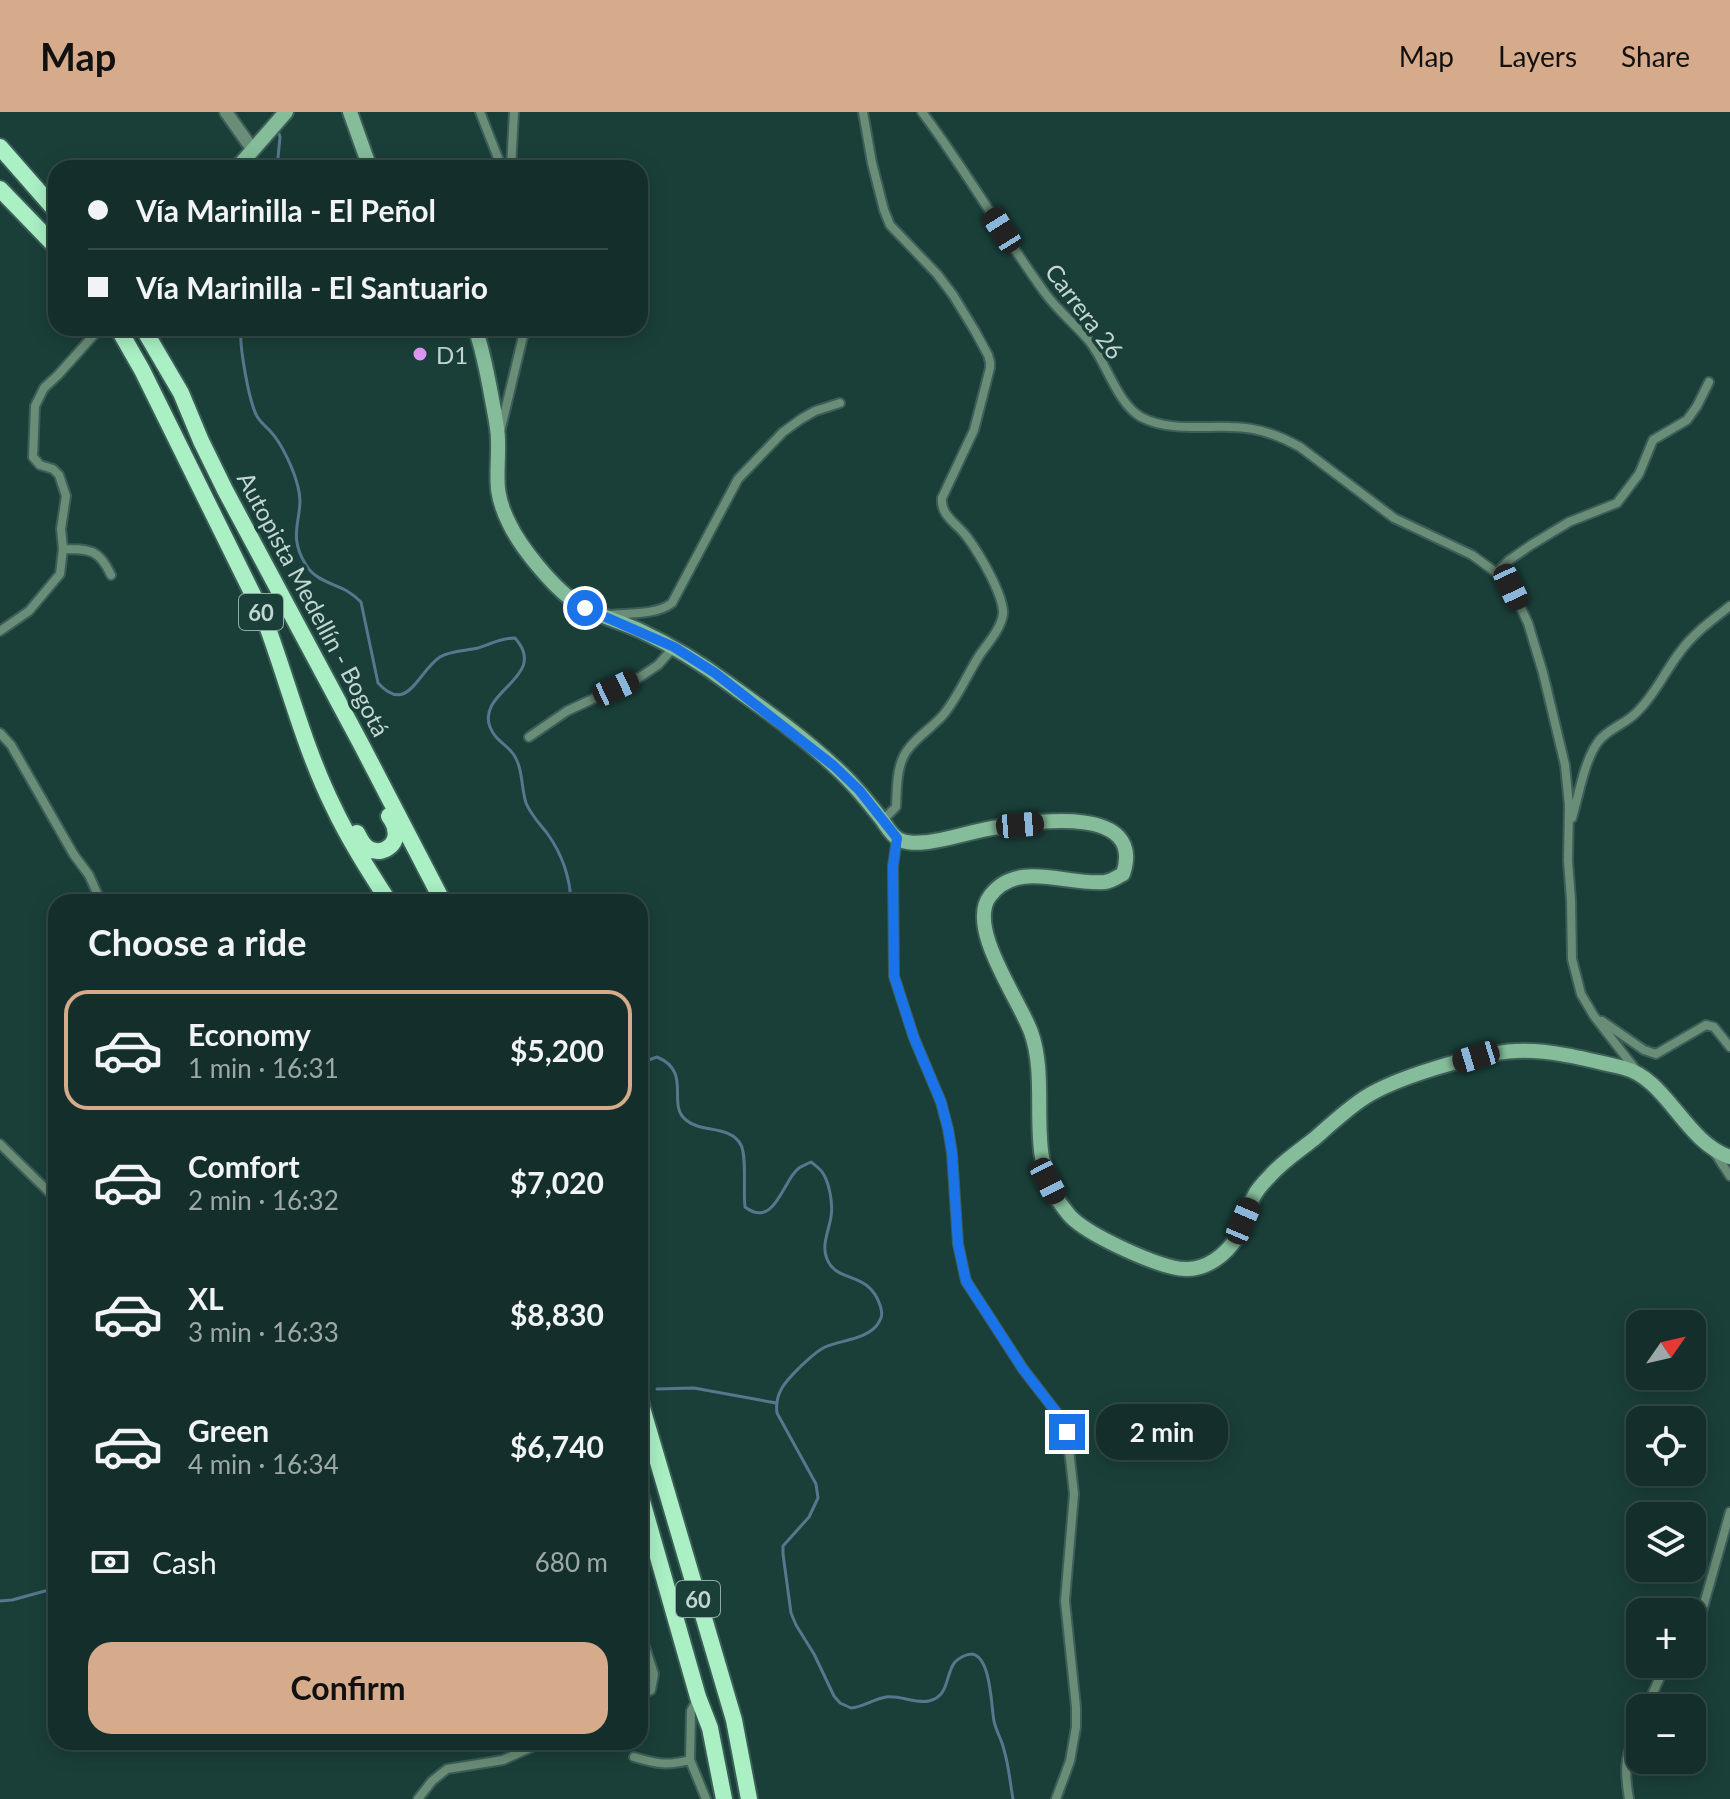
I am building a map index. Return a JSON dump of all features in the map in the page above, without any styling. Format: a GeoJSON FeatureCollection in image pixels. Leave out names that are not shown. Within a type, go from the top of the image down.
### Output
{"type":"FeatureCollection","features":[{"type":"Feature","properties":{"kind":"highway"},"geometry":{"type":"LineString","coordinates":[[0,147],[48,202]]}},
{"type":"Feature","properties":{"kind":"highway"},"geometry":{"type":"LineString","coordinates":[[0,189],[48,239]]}},
{"type":"Feature","properties":{"kind":"highway","name":"Autopista Medellín - Bogotá"},"geometry":{"type":"LineString","coordinates":[[123,336],[251,588],[332,804],[358,854],[384,894]]}},
{"type":"Feature","properties":{"kind":"highway","name":"Autopista Medellín - Bogotá"},"geometry":{"type":"LineString","coordinates":[[148,336],[181,393],[225,490],[439,894]]}},
{"type":"Feature","properties":{"kind":"highway"},"geometry":{"type":"LineString","coordinates":[[304,734],[320,748],[340,800],[361,840],[370,850],[378,852],[391,846],[396,832],[362,764],[361,744]]}},
{"type":"Feature","properties":{"kind":"highway","name":"60"},"geometry":{"type":"LineString","coordinates":[[648,1428],[734,1720],[749,1799]]}},
{"type":"Feature","properties":{"kind":"highway","name":"60"},"geometry":{"type":"LineString","coordinates":[[648,1522],[698,1697],[710,1728],[724,1799]]}},
{"type":"Feature","properties":{"kind":"main road"},"geometry":{"type":"LineString","coordinates":[[244,160],[286,112]]}},
{"type":"Feature","properties":{"kind":"main road"},"geometry":{"type":"LineString","coordinates":[[350,112],[367,160]]}},
{"type":"Feature","properties":{"kind":"main road"},"geometry":{"type":"LineString","coordinates":[[477,336],[486,365],[498,439],[498,496],[510,526],[526,549],[571,600],[674,647],[720,677],[834,766],[859,790],[897,838],[910,843],[929,842],[998,827],[1064,821],[1108,828],[1122,842],[1127,854],[1123,874],[1108,882],[1033,875],[1001,886],[984,905],[986,939],[1022,1011],[1036,1047],[1041,1157],[1048,1181],[1071,1217],[1130,1251],[1174,1268],[1193,1269],[1207,1265],[1224,1253],[1236,1237],[1254,1195],[1271,1174],[1364,1098],[1402,1080],[1476,1057],[1519,1051],[1552,1054],[1628,1069],[1641,1076],[1711,1148],[1730,1157]]}},
{"type":"Feature","properties":{"kind":"street"},"geometry":{"type":"LineString","coordinates":[[226,112],[253,150]]}},
{"type":"Feature","properties":{"kind":"street"},"geometry":{"type":"LineString","coordinates":[[480,112],[499,160]]}},
{"type":"Feature","properties":{"kind":"street"},"geometry":{"type":"LineString","coordinates":[[511,160],[514,112]]}},
{"type":"Feature","properties":{"kind":"street"},"geometry":{"type":"LineString","coordinates":[[863,112],[875,175],[890,225],[953,295],[988,355],[990,368],[974,430],[941,505],[944,513],[972,544],[1002,602],[1003,612],[1001,623],[948,709],[904,755],[896,807],[883,820]]}},
{"type":"Feature","properties":{"kind":"street","name":"Carrera 26"},"geometry":{"type":"LineString","coordinates":[[922,112],[963,168],[1047,297],[1091,343],[1125,402],[1138,416],[1156,423],[1254,429],[1285,439],[1394,518],[1472,555],[1511,587],[1528,623],[1565,765],[1569,805],[1572,959],[1581,994],[1594,1016],[1641,1076]]}},
{"type":"Feature","properties":{"kind":"street"},"geometry":{"type":"LineString","coordinates":[[0,631],[29,611],[60,574],[63,549],[61,529],[66,496],[59,475],[53,469],[40,465],[33,457],[35,406],[44,388],[93,336]]}},
{"type":"Feature","properties":{"kind":"street"},"geometry":{"type":"LineString","coordinates":[[498,439],[523,336]]}},
{"type":"Feature","properties":{"kind":"street"},"geometry":{"type":"LineString","coordinates":[[1496,573],[1508,561],[1569,522],[1617,503],[1639,474],[1653,440],[1687,420],[1709,382]]}},
{"type":"Feature","properties":{"kind":"street"},"geometry":{"type":"LineString","coordinates":[[600,615],[656,610],[672,603],[738,479],[783,432],[815,411],[840,403]]}},
{"type":"Feature","properties":{"kind":"street"},"geometry":{"type":"LineString","coordinates":[[63,549],[96,553],[111,575]]}},
{"type":"Feature","properties":{"kind":"street"},"geometry":{"type":"LineString","coordinates":[[1569,830],[1590,755],[1599,739],[1637,712],[1680,651],[1730,606]]}},
{"type":"Feature","properties":{"kind":"street"},"geometry":{"type":"LineString","coordinates":[[529,737],[567,711],[640,677],[658,665],[674,647]]}},
{"type":"Feature","properties":{"kind":"street"},"geometry":{"type":"LineString","coordinates":[[0,733],[11,745],[97,894]]}},
{"type":"Feature","properties":{"kind":"street"},"geometry":{"type":"LineString","coordinates":[[897,838],[893,866],[894,976],[948,1129],[958,1244],[966,1281],[1023,1369],[1060,1417],[1067,1432],[1074,1494],[1065,1601],[1076,1727],[1070,1761],[1056,1799]]}},
{"type":"Feature","properties":{"kind":"street"},"geometry":{"type":"LineString","coordinates":[[1594,1016],[1644,1050],[1656,1054],[1706,1025],[1714,1027],[1730,1047]]}},
{"type":"Feature","properties":{"kind":"street"},"geometry":{"type":"LineString","coordinates":[[0,1144],[48,1191]]}},
{"type":"Feature","properties":{"kind":"street"},"geometry":{"type":"LineString","coordinates":[[1711,1148],[1730,1176]]}},
{"type":"Feature","properties":{"kind":"street"},"geometry":{"type":"LineString","coordinates":[[1706,1598],[1730,1512]]}},
{"type":"Feature","properties":{"kind":"street"},"geometry":{"type":"LineString","coordinates":[[648,1656],[654,1674],[648,1691]]}},
{"type":"Feature","properties":{"kind":"street"},"geometry":{"type":"LineString","coordinates":[[698,1697],[691,1711],[690,1760],[706,1799]]}},
{"type":"Feature","properties":{"kind":"street"},"geometry":{"type":"LineString","coordinates":[[418,1799],[432,1781],[447,1769],[503,1760],[525,1750]]}},
{"type":"Feature","properties":{"kind":"street"},"geometry":{"type":"LineString","coordinates":[[634,1757],[671,1765],[690,1760]]}},
{"type":"Feature","properties":{"kind":"street"},"geometry":{"type":"LineString","coordinates":[[1626,1774],[1629,1799]]}},
{"type":"Feature","properties":{"kind":"waterway"},"geometry":{"type":"LineString","coordinates":[[277,128],[280,137],[278,160]]}},
{"type":"Feature","properties":{"kind":"waterway"},"geometry":{"type":"LineString","coordinates":[[241,336],[245,374],[255,411],[283,450],[298,487],[300,507],[296,533],[300,553],[314,574],[361,602],[378,683],[388,692],[397,695],[405,693],[440,657],[515,638],[523,652],[524,663],[519,674],[493,703],[488,714],[490,727],[517,760],[526,803],[561,857],[570,894]]}},
{"type":"Feature","properties":{"kind":"waterway"},"geometry":{"type":"LineString","coordinates":[[648,1060],[657,1057],[674,1071],[678,1106],[686,1120],[700,1127],[730,1134],[741,1145],[745,1207],[755,1212],[771,1208],[793,1174],[811,1162],[823,1173],[831,1201],[825,1243],[827,1259],[838,1272],[868,1287],[881,1307],[881,1318],[875,1328],[862,1336],[818,1351],[786,1381],[778,1399],[777,1413],[816,1484],[818,1498],[809,1517],[783,1546],[791,1613],[796,1625],[834,1696],[851,1708],[886,1697],[929,1701],[944,1690],[955,1662],[970,1654],[978,1657],[987,1672],[994,1721],[1006,1756],[1013,1799]]}},
{"type":"Feature","properties":{"kind":"waterway"},"geometry":{"type":"LineString","coordinates":[[657,1389],[694,1388],[776,1403]]}},
{"type":"Feature","properties":{"kind":"waterway"},"geometry":{"type":"LineString","coordinates":[[0,1601],[48,1590]]}},
{"type":"Feature","properties":{"kind":"place","name":"D1"},"geometry":{"type":"Point","coordinates":[420,354]}},
{"type":"Feature","properties":{"kind":"route"},"geometry":{"type":"LineString","coordinates":[[585,608],[674,647],[715,673],[834,766],[859,790],[897,838],[893,866],[894,976],[948,1129],[958,1244],[966,1281],[1023,1369],[1060,1417],[1067,1432]]}}]}
